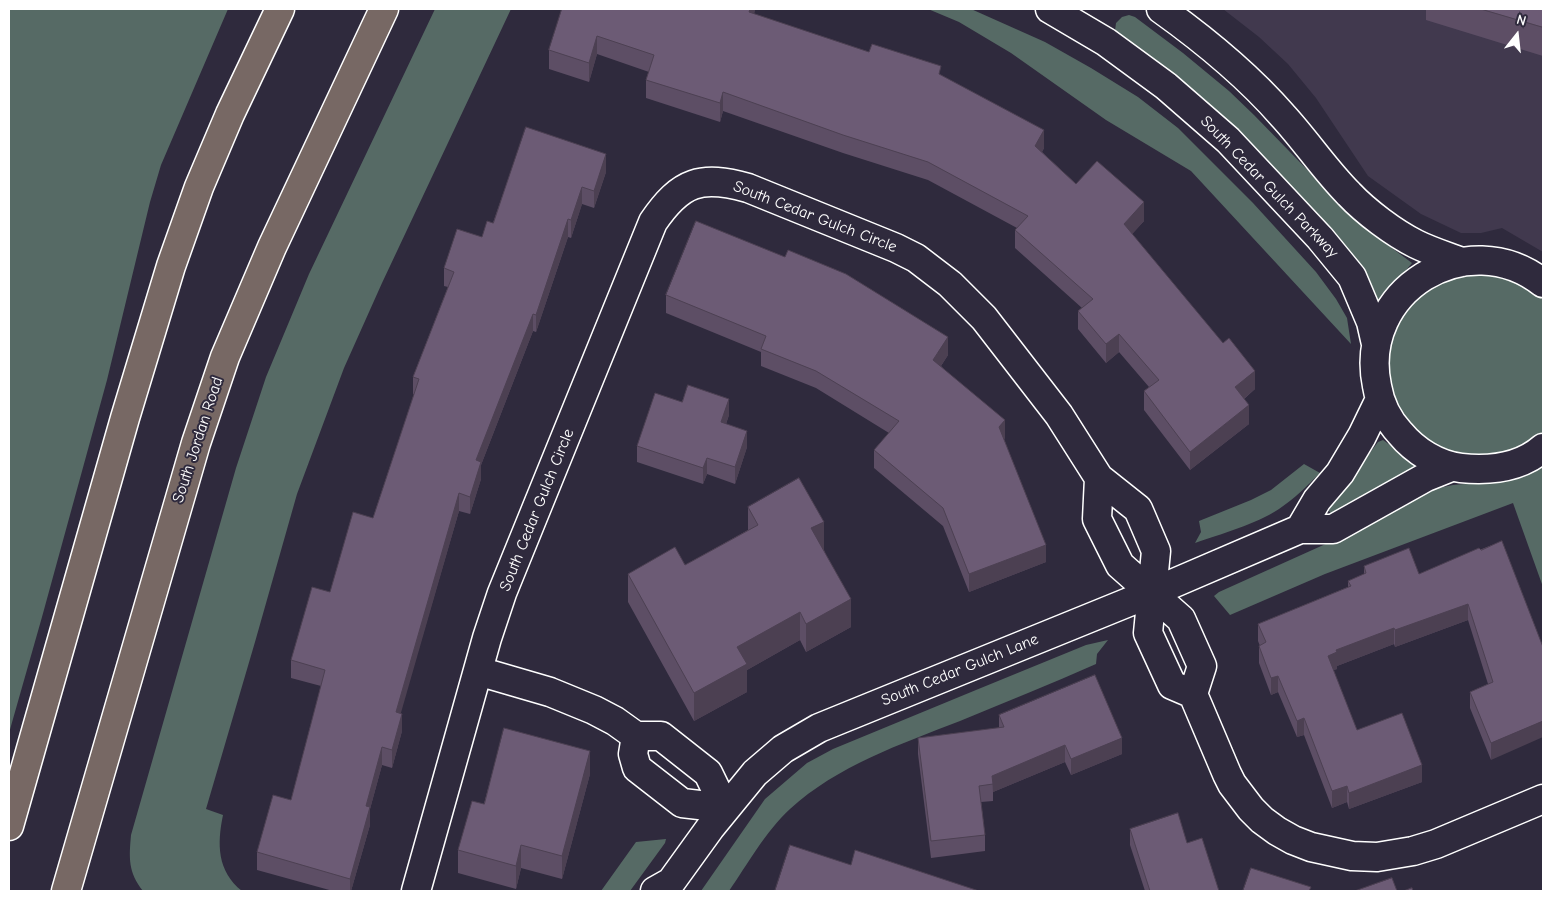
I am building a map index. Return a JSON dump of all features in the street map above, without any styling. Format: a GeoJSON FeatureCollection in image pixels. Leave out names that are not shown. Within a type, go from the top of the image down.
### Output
{"type":"FeatureCollection","features":[{"type":"Feature","properties":{"kind":"main road"},"geometry":{"type":"LineString","coordinates":[[9,826],[125,418],[171,266],[199,187],[230,114],[280,9]]}},
{"type":"Feature","properties":{"kind":"main road","name":"South Jordan Road"},"geometry":{"type":"LineString","coordinates":[[66,891],[196,443],[225,357],[272,247],[384,9]]}},
{"type":"Feature","properties":{"kind":"street","name":"South Cedar Gulch Parkway"},"geometry":{"type":"LineString","coordinates":[[1050,9],[1106,42],[1166,86],[1228,140],[1320,238],[1352,277],[1371,322],[1376,344]]}},
{"type":"Feature","properties":{"kind":"street"},"geometry":{"type":"LineString","coordinates":[[1161,9],[1216,52],[1256,88],[1283,115],[1337,181],[1362,207],[1415,243],[1462,262]]}},
{"type":"Feature","properties":{"kind":"street","name":"South Cedar Gulch Circle"},"geometry":{"type":"LineString","coordinates":[[416,891],[502,593],[654,222],[665,205],[677,192],[691,185],[727,182],[748,188],[896,248],[933,270],[966,298],[984,318],[1059,415],[1099,478],[1138,508],[1156,551],[1148,633],[1172,685],[1193,694]]}},
{"type":"Feature","properties":{"kind":"street"},"geometry":{"type":"LineString","coordinates":[[1543,283],[1536,277],[1513,266],[1488,261],[1462,262],[1422,276],[1406,290],[1382,324],[1376,344],[1374,372],[1380,399],[1390,422],[1407,442],[1428,457],[1451,467],[1497,469],[1519,462],[1543,448]]}},
{"type":"Feature","properties":{"kind":"street"},"geometry":{"type":"LineString","coordinates":[[1300,529],[1317,500],[1340,473],[1362,436],[1380,399]]}},
{"type":"Feature","properties":{"kind":"street","name":"South Cedar Gulch Lane"},"geometry":{"type":"LineString","coordinates":[[666,888],[741,788],[768,760],[819,728],[1151,593],[1300,529],[1333,529],[1426,477],[1451,467]]}},
{"type":"Feature","properties":{"kind":"street"},"geometry":{"type":"LineString","coordinates":[[1099,478],[1097,519],[1120,565],[1181,618],[1202,666],[1193,694],[1227,774],[1251,809],[1277,831],[1293,840],[1330,853],[1378,857],[1413,851],[1436,844],[1543,799]]}},
{"type":"Feature","properties":{"kind":"street"},"geometry":{"type":"LineString","coordinates":[[478,671],[550,692],[594,710],[615,721],[636,736],[661,736],[708,773],[726,808]]}},
{"type":"Feature","properties":{"kind":"street"},"geometry":{"type":"LineString","coordinates":[[636,736],[633,754],[637,768],[682,803],[726,808]]}},
{"type":"Feature","properties":{"kind":"shaded area"},"geometry":{"type":"Polygon","coordinates":[[[1223,9],[1543,9],[1543,252],[1502,228],[1481,233],[1461,233],[1421,214],[1368,176],[1316,98],[1288,64],[1259,37],[1223,9]]]}},
{"type":"Feature","properties":{"kind":"green space"},"geometry":{"type":"Polygon","coordinates":[[[9,9],[228,9],[161,165],[150,202],[107,380],[9,733],[9,9]]]}},
{"type":"Feature","properties":{"kind":"green space"},"geometry":{"type":"Polygon","coordinates":[[[435,9],[511,9],[344,368],[297,494],[206,809],[223,815],[220,847],[223,866],[234,883],[242,891],[143,891],[132,871],[131,835],[236,468],[266,377],[309,274],[435,9]]]}},
{"type":"Feature","properties":{"kind":"green space"},"geometry":{"type":"Polygon","coordinates":[[[928,9],[971,9],[1045,42],[1138,97],[1178,128],[1253,203],[1316,272],[1347,318],[1351,344],[1191,171],[1106,120],[1011,53],[959,22],[928,9]]]}},
{"type":"Feature","properties":{"kind":"green space"},"geometry":{"type":"Polygon","coordinates":[[[1129,15],[1135,17],[1183,53],[1229,91],[1361,225],[1412,263],[1381,301],[1378,302],[1118,36],[1115,31],[1116,23],[1122,17],[1129,15]]]}},
{"type":"Feature","properties":{"kind":"green space"},"geometry":{"type":"Polygon","coordinates":[[[1489,273],[1516,281],[1543,299],[1543,432],[1521,448],[1496,456],[1478,457],[1447,452],[1422,439],[1400,412],[1389,378],[1388,360],[1390,343],[1397,325],[1421,294],[1447,279],[1489,273]]]}},
{"type":"Feature","properties":{"kind":"green space"},"geometry":{"type":"Polygon","coordinates":[[[1383,440],[1419,466],[1333,516],[1329,511],[1330,506],[1378,442],[1383,440]]]}},
{"type":"Feature","properties":{"kind":"green space"},"geometry":{"type":"Polygon","coordinates":[[[1304,464],[1320,473],[1285,505],[1249,524],[1195,543],[1201,532],[1199,521],[1271,490],[1304,464]]]}},
{"type":"Feature","properties":{"kind":"green space"},"geometry":{"type":"Polygon","coordinates":[[[1543,464],[1543,587],[1513,503],[1325,574],[1230,615],[1214,596],[1219,592],[1370,524],[1424,491],[1453,485],[1497,481],[1543,464]]]}},
{"type":"Feature","properties":{"kind":"green space"},"geometry":{"type":"Polygon","coordinates":[[[1108,640],[1097,654],[1096,664],[893,748],[828,780],[808,794],[781,818],[729,891],[701,891],[765,799],[807,763],[833,749],[1086,645],[1108,640]]]}},
{"type":"Feature","properties":{"kind":"green space"},"geometry":{"type":"Polygon","coordinates":[[[666,839],[630,891],[601,891],[636,842],[666,839]]]}},
{"type":"Feature","properties":{"kind":"building"},"geometry":{"type":"Polygon","coordinates":[[[562,9],[750,9],[749,12],[869,52],[872,44],[941,66],[939,74],[1044,130],[1035,146],[1076,184],[1097,161],[1144,202],[1124,224],[1223,343],[1229,338],[1255,371],[1235,387],[1249,405],[1190,452],[1144,391],[1159,380],[1119,334],[1106,344],[1078,311],[1093,299],[1015,230],[1028,216],[928,162],[843,135],[723,92],[720,103],[646,80],[654,55],[597,36],[589,63],[549,50],[562,9]]]}},
{"type":"Feature","properties":{"kind":"building"},"geometry":{"type":"Polygon","coordinates":[[[1481,9],[1543,9],[1543,27],[1481,9]]]}},
{"type":"Feature","properties":{"kind":"building"},"geometry":{"type":"Polygon","coordinates":[[[526,127],[606,154],[594,191],[582,187],[571,220],[568,219],[536,315],[533,314],[476,460],[481,462],[470,497],[459,493],[396,712],[402,714],[392,750],[382,747],[366,806],[370,807],[350,879],[257,852],[273,795],[291,800],[325,670],[291,660],[312,587],[330,592],[353,512],[373,518],[419,379],[413,377],[454,272],[444,268],[457,229],[482,237],[487,221],[493,223],[526,127]]]}},
{"type":"Feature","properties":{"kind":"building"},"geometry":{"type":"Polygon","coordinates":[[[696,221],[785,257],[788,250],[846,274],[948,337],[933,360],[1005,420],[999,427],[1046,545],[969,574],[943,508],[874,450],[899,421],[816,371],[761,349],[766,336],[666,295],[696,221]]]}},
{"type":"Feature","properties":{"kind":"building"},"geometry":{"type":"Polygon","coordinates":[[[688,385],[729,399],[721,422],[747,431],[735,467],[707,458],[703,468],[637,446],[655,393],[682,402],[688,385]]]}},
{"type":"Feature","properties":{"kind":"building"},"geometry":{"type":"Polygon","coordinates":[[[799,478],[824,522],[811,528],[851,599],[806,624],[800,612],[737,647],[747,664],[694,693],[628,574],[675,547],[685,565],[758,525],[748,507],[799,478]]]}},
{"type":"Feature","properties":{"kind":"building"},"geometry":{"type":"Polygon","coordinates":[[[1502,541],[1543,647],[1543,721],[1491,743],[1470,692],[1493,682],[1468,604],[1395,630],[1394,628],[1336,650],[1337,652],[1328,656],[1357,730],[1402,713],[1422,765],[1349,793],[1347,786],[1332,791],[1304,718],[1297,721],[1278,676],[1271,678],[1259,646],[1266,642],[1258,624],[1351,586],[1348,581],[1366,573],[1364,566],[1409,548],[1419,574],[1479,548],[1481,550],[1502,541]]]}},
{"type":"Feature","properties":{"kind":"building"},"geometry":{"type":"Polygon","coordinates":[[[1095,675],[1122,738],[1071,759],[1065,745],[992,776],[993,784],[979,786],[985,835],[931,841],[918,738],[1004,727],[999,715],[1095,675]]]}},
{"type":"Feature","properties":{"kind":"building"},"geometry":{"type":"Polygon","coordinates":[[[504,728],[590,751],[562,856],[521,845],[516,866],[458,850],[472,801],[484,804],[504,728]]]}},
{"type":"Feature","properties":{"kind":"building"},"geometry":{"type":"Polygon","coordinates":[[[1178,813],[1187,843],[1202,838],[1219,891],[1150,891],[1130,829],[1178,813]]]}},
{"type":"Feature","properties":{"kind":"building"},"geometry":{"type":"Polygon","coordinates":[[[790,845],[851,865],[855,850],[979,891],[775,891],[790,845]]]}},
{"type":"Feature","properties":{"kind":"building"},"geometry":{"type":"Polygon","coordinates":[[[1251,868],[1311,887],[1309,891],[1243,891],[1251,868]]]}},
{"type":"Feature","properties":{"kind":"building"},"geometry":{"type":"Polygon","coordinates":[[[1392,878],[1397,891],[1355,891],[1392,878]]]}}]}
